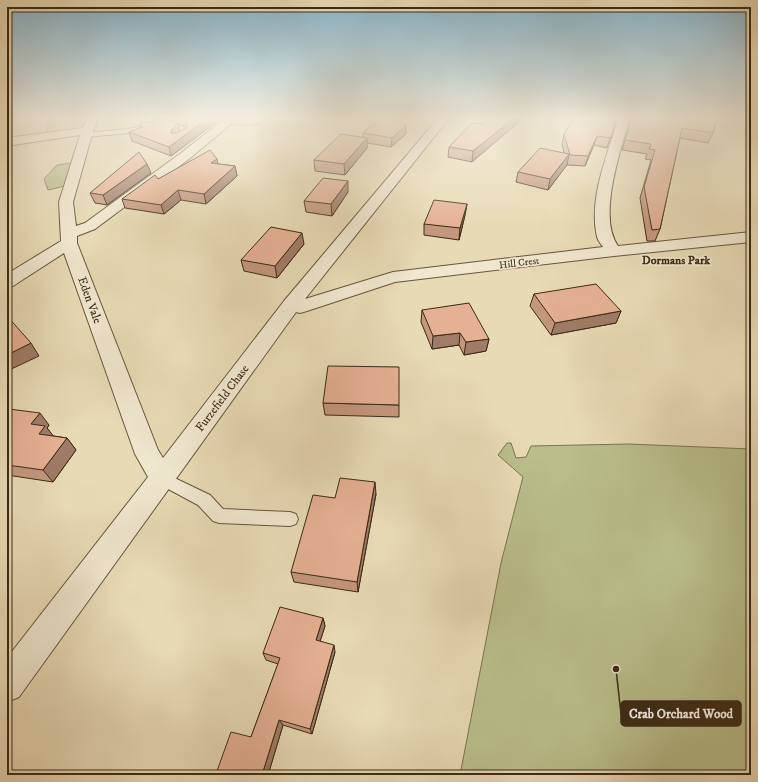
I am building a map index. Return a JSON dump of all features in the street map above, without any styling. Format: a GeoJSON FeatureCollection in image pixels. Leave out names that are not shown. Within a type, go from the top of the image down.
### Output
{"type":"FeatureCollection","features":[{"type":"Feature","properties":{"kind":"street","name":"Eden Vale"},"geometry":{"type":"LineString","coordinates":[[81,153],[66,202],[69,238],[147,454],[162,478]]}},
{"type":"Feature","properties":{"kind":"street"},"geometry":{"type":"LineString","coordinates":[[7,282],[69,238],[90,226],[188,153]]}},
{"type":"Feature","properties":{"kind":"street","name":"Furzefield Chase"},"geometry":{"type":"LineString","coordinates":[[7,685],[291,305],[415,153]]}},
{"type":"Feature","properties":{"kind":"street"},"geometry":{"type":"LineString","coordinates":[[614,153],[605,184],[603,214],[605,238],[614,250]]}},
{"type":"Feature","properties":{"kind":"street","name":"Hill Crest"},"geometry":{"type":"LineString","coordinates":[[291,305],[300,307],[393,277],[614,250],[751,237]]}},
{"type":"Feature","properties":{"kind":"lane"},"geometry":{"type":"LineString","coordinates":[[162,478],[204,500],[219,516],[290,520]]}},
{"type":"Feature","properties":{"kind":"green space"},"geometry":{"type":"Polygon","coordinates":[[[71,163],[65,186],[48,190],[44,179],[57,165],[71,163]]]}},
{"type":"Feature","properties":{"kind":"green space"},"geometry":{"type":"Polygon","coordinates":[[[507,443],[511,443],[516,458],[526,457],[531,446],[628,444],[751,449],[751,775],[460,775],[501,563],[523,477],[498,455],[507,443]]]}},
{"type":"Feature","properties":{"kind":"building"},"geometry":{"type":"Polygon","coordinates":[[[137,153],[140,153],[147,164],[103,195],[90,193],[137,153]]]}},
{"type":"Feature","properties":{"kind":"building"},"geometry":{"type":"Polygon","coordinates":[[[204,153],[213,153],[217,159],[211,163],[235,166],[204,194],[178,190],[161,205],[122,199],[155,175],[158,179],[204,153]]]}},
{"type":"Feature","properties":{"kind":"building"},"geometry":{"type":"Polygon","coordinates":[[[321,153],[353,153],[344,164],[314,160],[321,153]]]}},
{"type":"Feature","properties":{"kind":"building"},"geometry":{"type":"Polygon","coordinates":[[[535,153],[569,154],[550,179],[518,172],[535,153]]]}},
{"type":"Feature","properties":{"kind":"building"},"geometry":{"type":"Polygon","coordinates":[[[570,153],[589,153],[588,156],[570,155],[570,153]]]}},
{"type":"Feature","properties":{"kind":"building"},"geometry":{"type":"Polygon","coordinates":[[[654,153],[676,153],[660,229],[652,230],[644,187],[654,153]]]}},
{"type":"Feature","properties":{"kind":"building"},"geometry":{"type":"Polygon","coordinates":[[[323,178],[348,181],[331,204],[304,201],[323,178]]]}},
{"type":"Feature","properties":{"kind":"building"},"geometry":{"type":"Polygon","coordinates":[[[434,200],[467,204],[460,228],[424,224],[434,200]]]}},
{"type":"Feature","properties":{"kind":"building"},"geometry":{"type":"Polygon","coordinates":[[[271,227],[302,233],[275,266],[241,260],[271,227]]]}},
{"type":"Feature","properties":{"kind":"building"},"geometry":{"type":"Polygon","coordinates":[[[596,284],[621,311],[555,323],[534,294],[596,284]]]}},
{"type":"Feature","properties":{"kind":"building"},"geometry":{"type":"Polygon","coordinates":[[[469,303],[489,339],[466,342],[460,333],[433,336],[422,310],[469,303]]]}},
{"type":"Feature","properties":{"kind":"building"},"geometry":{"type":"Polygon","coordinates":[[[8,317],[31,343],[7,355],[7,318],[8,317]]]}},
{"type":"Feature","properties":{"kind":"building"},"geometry":{"type":"Polygon","coordinates":[[[328,366],[399,367],[399,405],[323,403],[328,366]]]}},
{"type":"Feature","properties":{"kind":"building"},"geometry":{"type":"Polygon","coordinates":[[[9,409],[40,413],[31,424],[45,426],[39,434],[67,438],[43,470],[7,465],[7,411],[9,409]]]}},
{"type":"Feature","properties":{"kind":"building"},"geometry":{"type":"Polygon","coordinates":[[[340,478],[375,482],[357,582],[291,572],[313,495],[335,498],[340,478]]]}},
{"type":"Feature","properties":{"kind":"building"},"geometry":{"type":"Polygon","coordinates":[[[280,607],[323,618],[316,640],[334,645],[310,729],[279,720],[262,775],[230,775],[217,771],[231,732],[251,737],[280,658],[263,653],[280,607]]]}},
{"type":"Feature","properties":{"kind":"place","name":"Crab Orchard Wood"},"geometry":{"type":"Point","coordinates":[616,669]}},
{"type":"Feature","properties":{"kind":"district","name":"Dormans Park"},"geometry":{"type":"Point","coordinates":[676,260]}}]}
